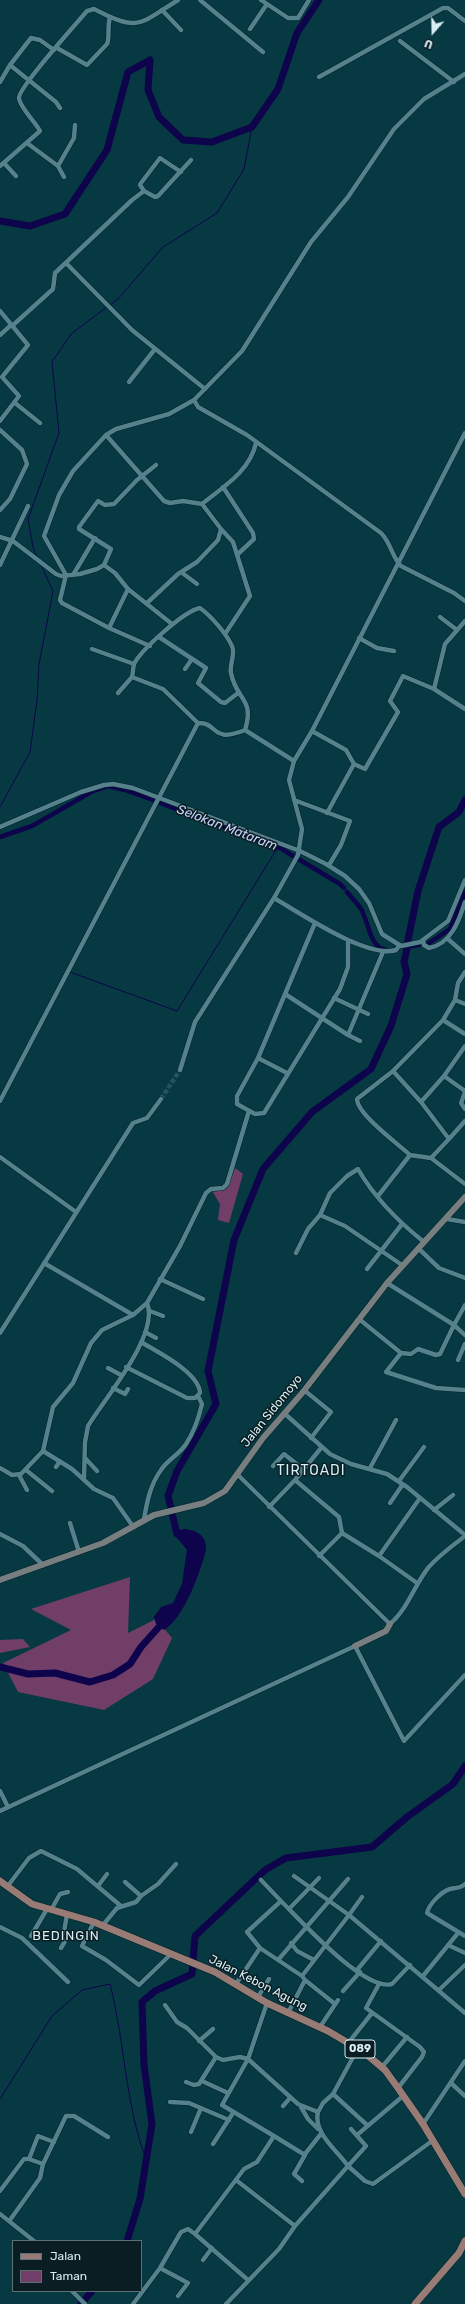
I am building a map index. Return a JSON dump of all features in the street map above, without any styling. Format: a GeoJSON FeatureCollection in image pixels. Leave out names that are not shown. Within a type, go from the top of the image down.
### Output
{"type":"FeatureCollection","features":[{"type":"Feature","properties":{"kind":"main road","name":"Jalan Sidomoyo"},"geometry":{"type":"LineString","coordinates":[[0,1580],[103,1543],[144,1519],[214,1499],[225,1491],[238,1475],[255,1447],[304,1390],[402,1264],[464,1200]]}},
{"type":"Feature","properties":{"kind":"main road"},"geometry":{"type":"LineString","coordinates":[[355,1646],[386,1631],[390,1624]]}},
{"type":"Feature","properties":{"kind":"main road","name":"Jalan Kebon Agung"},"geometry":{"type":"LineString","coordinates":[[0,1881],[32,1904],[103,1925],[170,1955],[200,1966],[236,1984],[267,2003],[320,2027],[358,2048],[382,2067],[398,2088],[423,2124],[465,2194]]}},
{"type":"Feature","properties":{"kind":"main road"},"geometry":{"type":"LineString","coordinates":[[415,2304],[458,2253],[465,2241]]}},
{"type":"Feature","properties":{"kind":"street"},"geometry":{"type":"LineString","coordinates":[[16,176],[2,164],[40,131],[19,98],[29,79],[90,9],[126,24],[138,24],[178,0]]}},
{"type":"Feature","properties":{"kind":"street"},"geometry":{"type":"LineString","coordinates":[[200,0],[263,52]]}},
{"type":"Feature","properties":{"kind":"street"},"geometry":{"type":"LineString","coordinates":[[261,0],[285,16],[295,18],[302,12],[309,0]]}},
{"type":"Feature","properties":{"kind":"street"},"geometry":{"type":"LineString","coordinates":[[250,29],[267,4]]}},
{"type":"Feature","properties":{"kind":"street"},"geometry":{"type":"LineString","coordinates":[[319,77],[444,8],[448,8],[465,21]]}},
{"type":"Feature","properties":{"kind":"street"},"geometry":{"type":"LineString","coordinates":[[162,10],[181,30]]}},
{"type":"Feature","properties":{"kind":"street"},"geometry":{"type":"LineString","coordinates":[[0,81],[10,65],[31,38],[40,40],[87,65],[107,44],[109,39],[107,27],[110,17]]}},
{"type":"Feature","properties":{"kind":"street"},"geometry":{"type":"LineString","coordinates":[[400,41],[454,82]]}},
{"type":"Feature","properties":{"kind":"street"},"geometry":{"type":"LineString","coordinates":[[10,65],[29,79],[60,108]]}},
{"type":"Feature","properties":{"kind":"street"},"geometry":{"type":"LineString","coordinates":[[150,646],[109,628],[61,602],[66,576],[46,540],[45,530],[59,495],[73,472],[107,436],[116,429],[169,414],[194,400],[242,351],[320,229],[348,197],[394,129],[424,99],[465,74]]}},
{"type":"Feature","properties":{"kind":"street"},"geometry":{"type":"LineString","coordinates":[[58,166],[74,138],[76,125]]}},
{"type":"Feature","properties":{"kind":"street"},"geometry":{"type":"LineString","coordinates":[[27,143],[58,166],[64,177]]}},
{"type":"Feature","properties":{"kind":"street"},"geometry":{"type":"LineString","coordinates":[[181,172],[160,158],[140,185],[144,191],[155,197],[158,196],[181,172],[192,160]]}},
{"type":"Feature","properties":{"kind":"street"},"geometry":{"type":"LineString","coordinates":[[0,335],[53,289],[55,272],[144,191]]}},
{"type":"Feature","properties":{"kind":"street"},"geometry":{"type":"LineString","coordinates":[[66,263],[132,330],[205,389]]}},
{"type":"Feature","properties":{"kind":"street"},"geometry":{"type":"LineString","coordinates":[[0,311],[28,346],[1,376],[18,394],[19,398],[0,420]]}},
{"type":"Feature","properties":{"kind":"street"},"geometry":{"type":"LineString","coordinates":[[129,382],[156,349]]}},
{"type":"Feature","properties":{"kind":"street"},"geometry":{"type":"LineString","coordinates":[[194,400],[198,407],[247,436],[381,533],[389,542],[398,562],[465,601]]}},
{"type":"Feature","properties":{"kind":"street"},"geometry":{"type":"LineString","coordinates":[[15,403],[40,423]]}},
{"type":"Feature","properties":{"kind":"street"},"geometry":{"type":"LineString","coordinates":[[0,430],[22,450],[27,464],[10,499],[0,510]]}},
{"type":"Feature","properties":{"kind":"street"},"geometry":{"type":"LineString","coordinates":[[180,1070],[195,1022],[274,898],[299,853],[302,829],[289,780],[294,761],[312,731],[465,433]]}},
{"type":"Feature","properties":{"kind":"street"},"geometry":{"type":"LineString","coordinates":[[107,436],[114,446],[166,502],[188,501],[202,504],[233,542],[238,554],[249,600],[225,634]]}},
{"type":"Feature","properties":{"kind":"street"},"geometry":{"type":"LineString","coordinates":[[202,504],[245,467],[254,452],[256,443]]}},
{"type":"Feature","properties":{"kind":"street"},"geometry":{"type":"LineString","coordinates":[[0,537],[12,541],[56,574],[66,576],[80,574],[104,565],[111,549],[79,528],[98,501],[105,505],[114,504],[142,477],[156,466]]}},
{"type":"Feature","properties":{"kind":"street"},"geometry":{"type":"LineString","coordinates":[[223,487],[253,534],[254,539],[238,554]]}},
{"type":"Feature","properties":{"kind":"street"},"geometry":{"type":"LineString","coordinates":[[0,565],[28,506]]}},
{"type":"Feature","properties":{"kind":"street"},"geometry":{"type":"LineString","coordinates":[[147,603],[181,572],[194,565],[218,540],[221,529]]}},
{"type":"Feature","properties":{"kind":"street"},"geometry":{"type":"LineString","coordinates":[[73,575],[94,538]]}},
{"type":"Feature","properties":{"kind":"street"},"geometry":{"type":"LineString","coordinates":[[104,565],[115,573],[128,589],[172,624]]}},
{"type":"Feature","properties":{"kind":"street"},"geometry":{"type":"LineString","coordinates":[[181,572],[196,584]]}},
{"type":"Feature","properties":{"kind":"street"},"geometry":{"type":"LineString","coordinates":[[109,628],[128,589]]}},
{"type":"Feature","properties":{"kind":"street"},"geometry":{"type":"LineString","coordinates":[[118,693],[132,677],[134,664],[150,646],[172,624],[192,611],[200,608],[225,634],[233,647],[230,671],[238,693],[249,710],[245,730]]}},
{"type":"Feature","properties":{"kind":"street"},"geometry":{"type":"LineString","coordinates":[[440,617],[456,630]]}},
{"type":"Feature","properties":{"kind":"street"},"geometry":{"type":"LineString","coordinates":[[434,689],[445,644],[465,621]]}},
{"type":"Feature","properties":{"kind":"street"},"geometry":{"type":"LineString","coordinates":[[159,637],[207,669],[198,683],[221,702],[225,703],[238,693]]}},
{"type":"Feature","properties":{"kind":"street"},"geometry":{"type":"LineString","coordinates":[[359,638],[377,648],[394,651]]}},
{"type":"Feature","properties":{"kind":"street"},"geometry":{"type":"LineString","coordinates":[[92,649],[134,664]]}},
{"type":"Feature","properties":{"kind":"street"},"geometry":{"type":"LineString","coordinates":[[185,669],[192,659]]}},
{"type":"Feature","properties":{"kind":"street"},"geometry":{"type":"LineString","coordinates":[[312,731],[346,750],[354,764],[365,770],[398,712],[390,701],[403,676],[434,689],[465,709]]}},
{"type":"Feature","properties":{"kind":"street"},"geometry":{"type":"LineString","coordinates":[[132,677],[163,688],[198,723],[205,724],[225,736],[245,730],[294,761]]}},
{"type":"Feature","properties":{"kind":"street"},"geometry":{"type":"LineString","coordinates":[[0,1101],[198,723]]}},
{"type":"Feature","properties":{"kind":"street"},"geometry":{"type":"LineString","coordinates":[[327,813],[354,764]]}},
{"type":"Feature","properties":{"kind":"street"},"geometry":{"type":"LineString","coordinates":[[0,827],[81,792],[104,784],[122,786],[329,865],[359,889],[369,903],[382,934],[400,946]]}},
{"type":"Feature","properties":{"kind":"street"},"geometry":{"type":"LineString","coordinates":[[294,800],[350,822],[341,845],[329,865]]}},
{"type":"Feature","properties":{"kind":"street"},"geometry":{"type":"LineString","coordinates":[[274,898],[315,923],[348,940],[383,952],[396,950],[400,946],[422,942],[448,921],[465,880]]}},
{"type":"Feature","properties":{"kind":"street"},"geometry":{"type":"LineString","coordinates":[[422,942],[429,948],[448,939],[457,924],[465,902]]}},
{"type":"Feature","properties":{"kind":"street"},"geometry":{"type":"LineString","coordinates":[[315,923],[258,1058],[236,1100],[237,1104],[249,1111],[258,1115],[264,1113],[287,1073],[323,1018],[348,967],[348,940]]}},
{"type":"Feature","properties":{"kind":"street"},"geometry":{"type":"LineString","coordinates":[[448,939],[465,954]]}},
{"type":"Feature","properties":{"kind":"street"},"geometry":{"type":"LineString","coordinates":[[348,1035],[383,952]]}},
{"type":"Feature","properties":{"kind":"street"},"geometry":{"type":"LineString","coordinates":[[465,972],[458,983],[455,1000],[444,1020],[393,1072],[358,1096],[357,1102],[367,1116],[410,1155],[431,1158],[465,1184]]}},
{"type":"Feature","properties":{"kind":"street"},"geometry":{"type":"LineString","coordinates":[[285,994],[348,1035],[360,1040]]}},
{"type":"Feature","properties":{"kind":"street"},"geometry":{"type":"LineString","coordinates":[[334,998],[368,1014]]}},
{"type":"Feature","properties":{"kind":"street"},"geometry":{"type":"LineString","coordinates":[[455,1000],[465,1004]]}},
{"type":"Feature","properties":{"kind":"street"},"geometry":{"type":"LineString","coordinates":[[444,1020],[465,1034]]}},
{"type":"Feature","properties":{"kind":"street"},"geometry":{"type":"LineString","coordinates":[[421,1102],[444,1076],[465,1046]]}},
{"type":"Feature","properties":{"kind":"street"},"geometry":{"type":"LineString","coordinates":[[258,1058],[287,1073]]}},
{"type":"Feature","properties":{"kind":"street"},"geometry":{"type":"LineString","coordinates":[[393,1072],[421,1102],[449,1139]]}},
{"type":"Feature","properties":{"kind":"street"},"geometry":{"type":"LineString","coordinates":[[444,1076],[465,1091],[461,1103],[465,1109]]}},
{"type":"Feature","properties":{"kind":"street"},"geometry":{"type":"LineString","coordinates":[[0,1333],[133,1123],[140,1122],[147,1118],[160,1099]]}},
{"type":"Feature","properties":{"kind":"street"},"geometry":{"type":"LineString","coordinates":[[0,1468],[12,1475],[19,1475],[26,1470],[43,1450],[53,1407],[73,1383],[91,1343],[102,1330],[133,1315],[147,1302],[187,1233],[206,1193],[211,1188],[223,1188],[227,1184],[249,1111]]}},
{"type":"Feature","properties":{"kind":"street"},"geometry":{"type":"LineString","coordinates":[[431,1158],[465,1121]]}},
{"type":"Feature","properties":{"kind":"street"},"geometry":{"type":"LineString","coordinates":[[378,1196],[410,1155]]}},
{"type":"Feature","properties":{"kind":"street"},"geometry":{"type":"LineString","coordinates":[[0,1157],[76,1212]]}},
{"type":"Feature","properties":{"kind":"street"},"geometry":{"type":"LineString","coordinates":[[296,1253],[308,1229],[320,1215],[335,1186],[358,1169],[366,1184],[402,1224],[424,1242]]}},
{"type":"Feature","properties":{"kind":"street"},"geometry":{"type":"LineString","coordinates":[[320,1215],[346,1226],[402,1264]]}},
{"type":"Feature","properties":{"kind":"street"},"geometry":{"type":"LineString","coordinates":[[447,1219],[465,1222]]}},
{"type":"Feature","properties":{"kind":"street"},"geometry":{"type":"LineString","coordinates":[[367,1269],[402,1224]]}},
{"type":"Feature","properties":{"kind":"street"},"geometry":{"type":"LineString","coordinates":[[418,1248],[439,1268],[465,1278]]}},
{"type":"Feature","properties":{"kind":"street"},"geometry":{"type":"LineString","coordinates":[[44,1263],[133,1315]]}},
{"type":"Feature","properties":{"kind":"street"},"geometry":{"type":"LineString","coordinates":[[160,1279],[203,1299]]}},
{"type":"Feature","properties":{"kind":"street"},"geometry":{"type":"LineString","coordinates":[[387,1283],[454,1325],[465,1335]]}},
{"type":"Feature","properties":{"kind":"street"},"geometry":{"type":"LineString","coordinates":[[84,1479],[85,1436],[88,1426],[141,1342],[150,1311],[147,1302]]}},
{"type":"Feature","properties":{"kind":"street"},"geometry":{"type":"LineString","coordinates":[[359,1319],[402,1353],[411,1354],[418,1349],[438,1355],[465,1305]]}},
{"type":"Feature","properties":{"kind":"street"},"geometry":{"type":"LineString","coordinates":[[150,1311],[163,1316]]}},
{"type":"Feature","properties":{"kind":"street"},"geometry":{"type":"LineString","coordinates":[[145,1332],[156,1338]]}},
{"type":"Feature","properties":{"kind":"street"},"geometry":{"type":"LineString","coordinates":[[141,1342],[181,1368],[198,1384],[200,1393],[198,1396],[202,1404],[199,1417],[186,1445],[167,1463],[156,1479],[148,1497],[144,1519]]}},
{"type":"Feature","properties":{"kind":"street"},"geometry":{"type":"LineString","coordinates":[[458,1360],[465,1344]]}},
{"type":"Feature","properties":{"kind":"street"},"geometry":{"type":"LineString","coordinates":[[402,1353],[386,1372],[436,1388],[465,1390]]}},
{"type":"Feature","properties":{"kind":"street"},"geometry":{"type":"LineString","coordinates":[[126,1367],[188,1398],[198,1396]]}},
{"type":"Feature","properties":{"kind":"street"},"geometry":{"type":"LineString","coordinates":[[108,1368],[121,1375]]}},
{"type":"Feature","properties":{"kind":"street"},"geometry":{"type":"LineString","coordinates":[[113,1388],[125,1394],[128,1389]]}},
{"type":"Feature","properties":{"kind":"street"},"geometry":{"type":"LineString","coordinates":[[304,1390],[331,1412],[311,1438]]}},
{"type":"Feature","properties":{"kind":"street"},"geometry":{"type":"LineString","coordinates":[[238,1475],[390,1624],[399,1616],[417,1583],[431,1564],[465,1535],[401,1482],[387,1474],[340,1460],[321,1448],[284,1413]]}},
{"type":"Feature","properties":{"kind":"street"},"geometry":{"type":"LineString","coordinates":[[370,1468],[396,1420]]}},
{"type":"Feature","properties":{"kind":"street"},"geometry":{"type":"LineString","coordinates":[[390,1503],[401,1482],[424,1447]]}},
{"type":"Feature","properties":{"kind":"street"},"geometry":{"type":"LineString","coordinates":[[269,1507],[295,1480],[321,1448]]}},
{"type":"Feature","properties":{"kind":"street"},"geometry":{"type":"LineString","coordinates":[[43,1450],[84,1479],[94,1489],[113,1498],[132,1525]]}},
{"type":"Feature","properties":{"kind":"street"},"geometry":{"type":"LineString","coordinates":[[273,1466],[284,1454],[303,1469]]}},
{"type":"Feature","properties":{"kind":"street"},"geometry":{"type":"LineString","coordinates":[[85,1458],[97,1472]]}},
{"type":"Feature","properties":{"kind":"street"},"geometry":{"type":"LineString","coordinates":[[56,1467],[60,1461]]}},
{"type":"Feature","properties":{"kind":"street"},"geometry":{"type":"LineString","coordinates":[[26,1470],[52,1491]]}},
{"type":"Feature","properties":{"kind":"street"},"geometry":{"type":"LineString","coordinates":[[19,1475],[27,1490]]}},
{"type":"Feature","properties":{"kind":"street"},"geometry":{"type":"LineString","coordinates":[[295,1480],[339,1517],[342,1533],[379,1556],[417,1583]]}},
{"type":"Feature","properties":{"kind":"street"},"geometry":{"type":"LineString","coordinates":[[434,1510],[453,1495]]}},
{"type":"Feature","properties":{"kind":"street"},"geometry":{"type":"LineString","coordinates":[[379,1556],[420,1498]]}},
{"type":"Feature","properties":{"kind":"street"},"geometry":{"type":"LineString","coordinates":[[70,1523],[79,1552]]}},
{"type":"Feature","properties":{"kind":"street"},"geometry":{"type":"LineString","coordinates":[[319,1556],[342,1533]]}},
{"type":"Feature","properties":{"kind":"street"},"geometry":{"type":"LineString","coordinates":[[0,1534],[23,1546],[43,1565]]}},
{"type":"Feature","properties":{"kind":"street"},"geometry":{"type":"LineString","coordinates":[[0,1811],[355,1646],[404,1741],[465,1675]]}},
{"type":"Feature","properties":{"kind":"street"},"geometry":{"type":"LineString","coordinates":[[0,1791],[8,1807]]}},
{"type":"Feature","properties":{"kind":"street"},"geometry":{"type":"LineString","coordinates":[[7,1886],[26,1861],[41,1851],[72,1865],[121,1906]]}},
{"type":"Feature","properties":{"kind":"street"},"geometry":{"type":"LineString","coordinates":[[103,1925],[121,1906],[136,1902],[141,1896],[158,1884],[176,1864]]}},
{"type":"Feature","properties":{"kind":"street"},"geometry":{"type":"LineString","coordinates":[[98,1886],[107,1874]]}},
{"type":"Feature","properties":{"kind":"street"},"geometry":{"type":"LineString","coordinates":[[294,1876],[331,1901],[382,1941],[465,2013]]}},
{"type":"Feature","properties":{"kind":"street"},"geometry":{"type":"LineString","coordinates":[[289,1910],[319,1878]]}},
{"type":"Feature","properties":{"kind":"street"},"geometry":{"type":"LineString","coordinates":[[278,1960],[305,1927],[331,1901],[348,1879]]}},
{"type":"Feature","properties":{"kind":"street"},"geometry":{"type":"LineString","coordinates":[[261,1880],[325,1946],[358,1971],[379,1984],[392,1984],[410,1965]]}},
{"type":"Feature","properties":{"kind":"street"},"geometry":{"type":"LineString","coordinates":[[125,1882],[141,1896]]}},
{"type":"Feature","properties":{"kind":"street"},"geometry":{"type":"LineString","coordinates":[[465,1884],[460,1888],[447,1890],[427,1910],[428,1915],[465,1936]]}},
{"type":"Feature","properties":{"kind":"street"},"geometry":{"type":"LineString","coordinates":[[32,1936],[60,1894],[68,1892]]}},
{"type":"Feature","properties":{"kind":"street"},"geometry":{"type":"LineString","coordinates":[[302,1976],[362,1897]]}},
{"type":"Feature","properties":{"kind":"street"},"geometry":{"type":"LineString","coordinates":[[281,1901],[248,1932],[260,1948],[337,2002],[320,2027]]}},
{"type":"Feature","properties":{"kind":"street"},"geometry":{"type":"LineString","coordinates":[[61,1948],[70,1937],[64,1930],[67,1914]]}},
{"type":"Feature","properties":{"kind":"street"},"geometry":{"type":"LineString","coordinates":[[94,1922],[82,1946],[106,1960],[139,1985],[170,1955]]}},
{"type":"Feature","properties":{"kind":"street"},"geometry":{"type":"LineString","coordinates":[[0,1927],[22,1938],[68,1982]]}},
{"type":"Feature","properties":{"kind":"street"},"geometry":{"type":"LineString","coordinates":[[424,1976],[458,1933]]}},
{"type":"Feature","properties":{"kind":"street"},"geometry":{"type":"LineString","coordinates":[[343,1991],[382,1941]]}},
{"type":"Feature","properties":{"kind":"street"},"geometry":{"type":"LineString","coordinates":[[291,1944],[298,1951],[314,1960]]}},
{"type":"Feature","properties":{"kind":"street"},"geometry":{"type":"LineString","coordinates":[[448,1945],[465,1953]]}},
{"type":"Feature","properties":{"kind":"street"},"geometry":{"type":"LineString","coordinates":[[236,1984],[260,1948]]}},
{"type":"Feature","properties":{"kind":"street"},"geometry":{"type":"LineString","coordinates":[[439,1990],[465,1966]]}},
{"type":"Feature","properties":{"kind":"street"},"geometry":{"type":"LineString","coordinates":[[258,1997],[269,1979]]}},
{"type":"Feature","properties":{"kind":"street"},"geometry":{"type":"LineString","coordinates":[[288,2013],[305,1980]]}},
{"type":"Feature","properties":{"kind":"street"},"geometry":{"type":"LineString","coordinates":[[379,1984],[366,2007],[372,2013],[420,2046],[423,2055],[398,2088]]}},
{"type":"Feature","properties":{"kind":"street"},"geometry":{"type":"LineString","coordinates":[[267,2003],[248,2059],[222,2106],[304,2154]]}},
{"type":"Feature","properties":{"kind":"street"},"geometry":{"type":"LineString","coordinates":[[165,2005],[177,2022],[187,2028],[216,2057],[223,2060],[243,2057],[248,2059],[301,2107],[308,2119],[348,2166],[365,2181],[373,2184],[432,2141]]}},
{"type":"Feature","properties":{"kind":"street"},"geometry":{"type":"LineString","coordinates":[[349,2042],[372,2013]]}},
{"type":"Feature","properties":{"kind":"street"},"geometry":{"type":"LineString","coordinates":[[199,2041],[213,2029]]}},
{"type":"Feature","properties":{"kind":"street"},"geometry":{"type":"LineString","coordinates":[[382,2067],[407,2037]]}},
{"type":"Feature","properties":{"kind":"street"},"geometry":{"type":"LineString","coordinates":[[318,2129],[318,2112],[323,2103],[333,2094],[358,2048]]}},
{"type":"Feature","properties":{"kind":"street"},"geometry":{"type":"LineString","coordinates":[[186,2082],[194,2085],[202,2081],[216,2057]]}},
{"type":"Feature","properties":{"kind":"street"},"geometry":{"type":"LineString","coordinates":[[423,2124],[465,2063]]}},
{"type":"Feature","properties":{"kind":"street"},"geometry":{"type":"LineString","coordinates":[[202,2081],[228,2093]]}},
{"type":"Feature","properties":{"kind":"street"},"geometry":{"type":"LineString","coordinates":[[451,2083],[465,2096]]}},
{"type":"Feature","properties":{"kind":"street"},"geometry":{"type":"LineString","coordinates":[[333,2094],[367,2125]]}},
{"type":"Feature","properties":{"kind":"street"},"geometry":{"type":"LineString","coordinates":[[357,2134],[403,2096]]}},
{"type":"Feature","properties":{"kind":"street"},"geometry":{"type":"LineString","coordinates":[[283,2106],[290,2098]]}},
{"type":"Feature","properties":{"kind":"street"},"geometry":{"type":"LineString","coordinates":[[170,2102],[184,2102],[228,2120]]}},
{"type":"Feature","properties":{"kind":"street"},"geometry":{"type":"LineString","coordinates":[[301,2107],[318,2112]]}},
{"type":"Feature","properties":{"kind":"street"},"geometry":{"type":"LineString","coordinates":[[191,2132],[201,2108]]}},
{"type":"Feature","properties":{"kind":"street"},"geometry":{"type":"LineString","coordinates":[[213,2144],[233,2112]]}},
{"type":"Feature","properties":{"kind":"street"},"geometry":{"type":"LineString","coordinates":[[10,2220],[40,2178],[43,2164],[64,2118],[70,2115],[108,2137]]}},
{"type":"Feature","properties":{"kind":"street"},"geometry":{"type":"LineString","coordinates":[[226,2304],[279,2249],[295,2226],[366,2146],[351,2128]]}},
{"type":"Feature","properties":{"kind":"street"},"geometry":{"type":"LineString","coordinates":[[302,2181],[294,2174],[304,2154],[320,2135]]}},
{"type":"Feature","properties":{"kind":"street"},"geometry":{"type":"LineString","coordinates":[[29,2159],[38,2136],[54,2142]]}},
{"type":"Feature","properties":{"kind":"street"},"geometry":{"type":"LineString","coordinates":[[195,2234],[244,2169],[257,2162],[274,2136]]}},
{"type":"Feature","properties":{"kind":"street"},"geometry":{"type":"LineString","coordinates":[[0,2191],[24,2159],[29,2159],[43,2164]]}},
{"type":"Feature","properties":{"kind":"street"},"geometry":{"type":"LineString","coordinates":[[236,2180],[295,2226]]}},
{"type":"Feature","properties":{"kind":"street"},"geometry":{"type":"LineString","coordinates":[[0,2214],[10,2220],[33,2240]]}},
{"type":"Feature","properties":{"kind":"street"},"geometry":{"type":"LineString","coordinates":[[133,2304],[160,2268],[181,2232],[188,2229],[248,2280]]}},
{"type":"Feature","properties":{"kind":"street"},"geometry":{"type":"LineString","coordinates":[[203,2260],[212,2248]]}},
{"type":"Feature","properties":{"kind":"street"},"geometry":{"type":"LineString","coordinates":[[160,2268],[188,2283],[178,2296]]}},
{"type":"Feature","properties":{"kind":"street"},"geometry":{"type":"LineString","coordinates":[[73,2292],[83,2302]]}},
{"type":"Feature","properties":{"kind":"green space"},"geometry":{"type":"Polygon","coordinates":[[[235,1168],[243,1174],[229,1223],[218,1220],[220,1204],[212,1191],[226,1189],[235,1168]]]}},
{"type":"Feature","properties":{"kind":"green space"},"geometry":{"type":"Polygon","coordinates":[[[130,1577],[128,1633],[156,1619],[172,1638],[153,1679],[104,1710],[18,1692],[3,1663],[71,1630],[31,1609],[130,1577]]]}},
{"type":"Feature","properties":{"kind":"green space"},"geometry":{"type":"Polygon","coordinates":[[[23,1639],[30,1647],[0,1653],[0,1640],[23,1639]]]}},
{"type":"Feature","properties":{"kind":"shaded area"},"geometry":{"type":"Polygon","coordinates":[[[185,1529],[194,1531],[201,1535],[205,1541],[206,1550],[200,1571],[190,1594],[178,1616],[164,1630],[156,1624],[154,1617],[161,1607],[173,1603],[182,1584],[187,1550],[174,1534],[175,1531],[185,1529]]]}},
{"type":"Feature","properties":{"kind":"waterway"},"geometry":{"type":"LineString","coordinates":[[0,221],[30,226],[65,214],[107,150],[128,72],[150,60],[148,90],[159,117],[183,140],[212,142],[252,127],[278,89],[297,33],[319,0]]}},
{"type":"Feature","properties":{"kind":"waterway"},"geometry":{"type":"LineString","coordinates":[[110,305],[118,299],[163,247],[217,213],[244,169],[252,127]]}},
{"type":"Feature","properties":{"kind":"waterway"},"geometry":{"type":"LineString","coordinates":[[37,557],[33,547],[28,519],[59,433],[52,362],[71,334],[107,307]]}},
{"type":"Feature","properties":{"kind":"waterway"},"geometry":{"type":"LineString","coordinates":[[0,807],[30,752],[37,700],[39,664],[53,591],[41,565]]}},
{"type":"Feature","properties":{"kind":"waterway","name":"Selokan Mataram"},"geometry":{"type":"LineString","coordinates":[[0,837],[32,826],[93,791],[108,786],[125,790],[153,800]]}},
{"type":"Feature","properties":{"kind":"waterway"},"geometry":{"type":"LineString","coordinates":[[407,945],[418,891],[439,827],[459,812],[465,800]]}},
{"type":"Feature","properties":{"kind":"waterway","name":"Selokan Mataram"},"geometry":{"type":"LineString","coordinates":[[160,803],[282,849],[293,856]]}},
{"type":"Feature","properties":{"kind":"waterway"},"geometry":{"type":"LineString","coordinates":[[70,972],[177,1011],[278,847]]}},
{"type":"Feature","properties":{"kind":"waterway","name":"Selokan Mataram"},"geometry":{"type":"LineString","coordinates":[[300,860],[340,884],[344,888]]}},
{"type":"Feature","properties":{"kind":"waterway","name":"Selokan Mataram"},"geometry":{"type":"LineString","coordinates":[[347,892],[361,909],[375,943],[384,949]]}},
{"type":"Feature","properties":{"kind":"waterway","name":"Selokan Mataram"},"geometry":{"type":"LineString","coordinates":[[429,943],[450,929],[465,892]]}},
{"type":"Feature","properties":{"kind":"waterway","name":"Selokan Mataram"},"geometry":{"type":"LineString","coordinates":[[403,947],[419,945]]}},
{"type":"Feature","properties":{"kind":"waterway"},"geometry":{"type":"LineString","coordinates":[[171,1508],[168,1496],[177,1471],[216,1404],[208,1371],[234,1240],[263,1169],[312,1112],[371,1069],[391,1026],[407,974],[404,962],[407,949]]}},
{"type":"Feature","properties":{"kind":"waterway"},"geometry":{"type":"LineString","coordinates":[[172,1513],[177,1534],[183,1537]]}},
{"type":"Feature","properties":{"kind":"waterway"},"geometry":{"type":"LineString","coordinates":[[0,1667],[28,1674],[55,1673],[90,1682],[113,1675],[130,1664],[141,1647],[166,1619]]}},
{"type":"Feature","properties":{"kind":"waterway"},"geometry":{"type":"LineString","coordinates":[[127,2240],[140,2199],[152,2124],[144,2065],[142,2002],[155,1991],[192,1974],[195,1936],[265,1870],[286,1858],[372,1847],[407,1817],[453,1784],[465,1766]]}},
{"type":"Feature","properties":{"kind":"waterway"},"geometry":{"type":"LineString","coordinates":[[0,2099],[52,2016],[82,1990],[110,1984],[119,2028],[129,2095],[139,2138],[146,2159]]}},
{"type":"Feature","properties":{"kind":"waterway"},"geometry":{"type":"LineString","coordinates":[[81,2304],[91,2292]]}},
{"type":"Feature","properties":{"kind":"tunnel"},"geometry":{"type":"LineString","coordinates":[[161,1099],[180,1070]]}},
{"type":"Feature","properties":{"kind":"district","name":"TIRTOADI"},"geometry":{"type":"Point","coordinates":[311,1471]}},
{"type":"Feature","properties":{"kind":"district","name":"BEDINGIN"},"geometry":{"type":"Point","coordinates":[66,1936]}}]}
